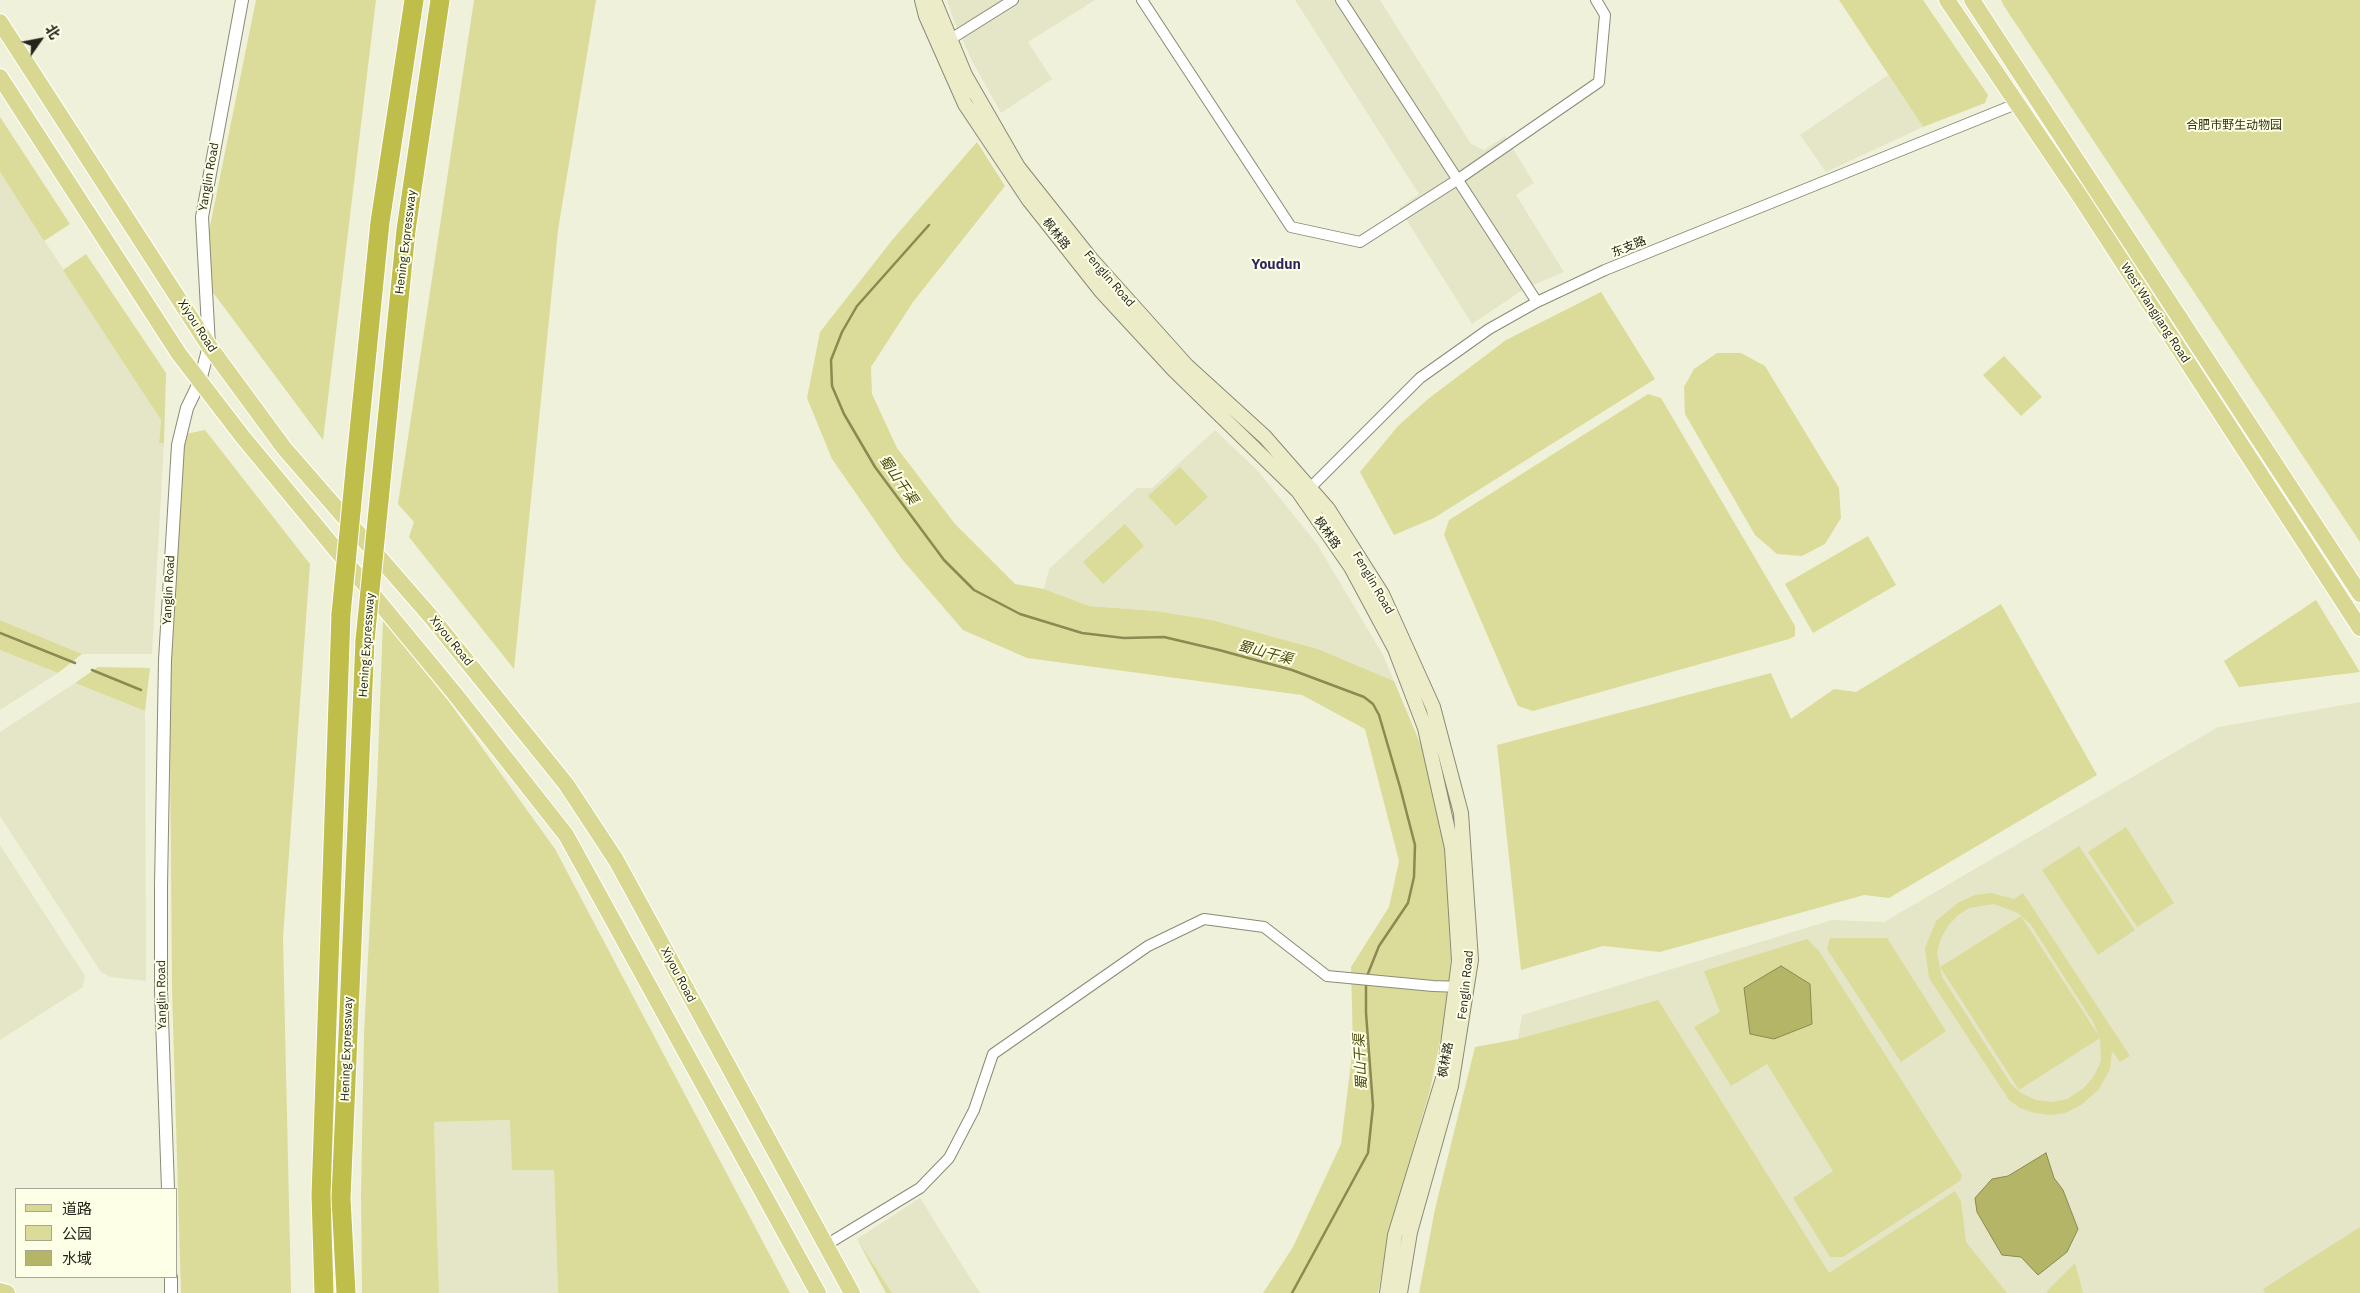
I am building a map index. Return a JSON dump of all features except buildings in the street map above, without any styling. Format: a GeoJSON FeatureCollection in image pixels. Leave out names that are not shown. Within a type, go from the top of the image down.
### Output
{"type":"FeatureCollection","features":[{"type":"Feature","properties":{"kind":"highway","name":"Hening Expressway"},"geometry":{"type":"LineString","coordinates":[[324,1293],[321,1195],[341,614],[380,222],[414,0]]}},
{"type":"Feature","properties":{"kind":"highway","name":"Hening Expressway"},"geometry":{"type":"LineString","coordinates":[[346,1293],[341,1198],[365,640],[406,230],[440,0]]}},
{"type":"Feature","properties":{"kind":"main road","name":"枫林路"},"geometry":{"type":"LineString","coordinates":[[922,0],[944,43],[965,104],[1029,200],[1102,291],[1174,370],[1305,492],[1395,648],[1424,728],[1452,848],[1462,987],[1444,1075],[1395,1235],[1387,1293]]}},
{"type":"Feature","properties":{"kind":"main road"},"geometry":{"type":"LineString","coordinates":[[934,0],[944,43]]}},
{"type":"Feature","properties":{"kind":"main road","name":"West Wangjiang Road"},"geometry":{"type":"LineString","coordinates":[[1947,0],[2080,198],[2360,628]]}},
{"type":"Feature","properties":{"kind":"main road","name":"West Wangjiang Road"},"geometry":{"type":"LineString","coordinates":[[1972,0],[2360,594]]}},
{"type":"Feature","properties":{"kind":"main road","name":"Xiyou Road"},"geometry":{"type":"LineString","coordinates":[[0,22],[209,346],[284,448],[432,618],[566,784],[616,860],[852,1293]]}},
{"type":"Feature","properties":{"kind":"main road"},"geometry":{"type":"LineString","coordinates":[[0,77],[179,354],[455,694],[566,835],[818,1293]]}},
{"type":"Feature","properties":{"kind":"main road","name":"Fenglin Road"},"geometry":{"type":"LineString","coordinates":[[1400,1293],[1410,1232],[1451,1086],[1462,987]]}},
{"type":"Feature","properties":{"kind":"main road"},"geometry":{"type":"LineString","coordinates":[[0,1292],[6,1293]]}},
{"type":"Feature","properties":{"kind":"street","name":"Yanglin Road"},"geometry":{"type":"LineString","coordinates":[[168,1188],[161,990],[165,660],[178,445],[187,408],[200,381],[209,346],[202,217],[242,0]]}},
{"type":"Feature","properties":{"kind":"street"},"geometry":{"type":"LineString","coordinates":[[944,43],[1013,0]]}},
{"type":"Feature","properties":{"kind":"street"},"geometry":{"type":"LineString","coordinates":[[1142,0],[1291,227],[1360,242],[1457,180],[1599,82],[1606,15],[1596,0]]}},
{"type":"Feature","properties":{"kind":"street"},"geometry":{"type":"LineString","coordinates":[[1341,0],[1537,302]]}},
{"type":"Feature","properties":{"kind":"street","name":"东支路"},"geometry":{"type":"LineString","coordinates":[[1305,492],[1420,378],[1488,329],[1537,302],[1605,270],[2016,104]]}},
{"type":"Feature","properties":{"kind":"street"},"geometry":{"type":"LineString","coordinates":[[826,1245],[920,1188],[949,1158],[974,1110],[993,1054],[1148,946],[1204,919],[1264,927],[1327,976],[1462,987]]}},
{"type":"Feature","properties":{"kind":"street"},"geometry":{"type":"LineString","coordinates":[[171,1278],[172,1293]]}},
{"type":"Feature","properties":{"kind":"shaded area"},"geometry":{"type":"Polygon","coordinates":[[[947,0],[1095,0],[1028,42],[1052,79],[1001,113],[973,63],[954,21],[947,0]]]}},
{"type":"Feature","properties":{"kind":"shaded area"},"geometry":{"type":"Polygon","coordinates":[[[1295,0],[1380,0],[1471,144],[1484,150],[1505,136],[1534,183],[1516,195],[1564,272],[1524,289],[1472,324],[1399,208],[1419,194],[1295,0]]]}},
{"type":"Feature","properties":{"kind":"shaded area"},"geometry":{"type":"Polygon","coordinates":[[[1888,75],[1923,127],[1826,172],[1800,135],[1888,75]]]}},
{"type":"Feature","properties":{"kind":"shaded area"},"geometry":{"type":"Polygon","coordinates":[[[0,172],[161,420],[159,443],[164,443],[152,654],[82,654],[0,620],[0,172]]]}},
{"type":"Feature","properties":{"kind":"shaded area"},"geometry":{"type":"Polygon","coordinates":[[[1215,430],[1258,471],[1317,544],[1383,655],[1394,681],[1318,649],[1212,620],[1156,611],[1089,606],[1044,589],[1049,569],[1137,488],[1152,488],[1215,430]]]}},
{"type":"Feature","properties":{"kind":"shaded area"},"geometry":{"type":"Polygon","coordinates":[[[0,650],[58,673],[0,710],[0,650]]]}},
{"type":"Feature","properties":{"kind":"shaded area"},"geometry":{"type":"Polygon","coordinates":[[[75,683],[145,711],[146,981],[110,977],[101,972],[0,816],[0,732],[75,683]]]}},
{"type":"Feature","properties":{"kind":"shaded area"},"geometry":{"type":"Polygon","coordinates":[[[2360,702],[2360,1293],[1799,1293],[1518,1039],[1522,1015],[1832,920],[1884,922],[2218,727],[2360,702]]]}},
{"type":"Feature","properties":{"kind":"shaded area"},"geometry":{"type":"Polygon","coordinates":[[[0,845],[85,976],[83,987],[0,1040],[0,845]]]}},
{"type":"Feature","properties":{"kind":"shaded area"},"geometry":{"type":"Polygon","coordinates":[[[510,1120],[554,1169],[558,1293],[439,1293],[434,1122],[510,1120]]]}},
{"type":"Feature","properties":{"kind":"shaded area"},"geometry":{"type":"Polygon","coordinates":[[[920,1198],[981,1293],[892,1293],[857,1239],[920,1198]]]}},
{"type":"Feature","properties":{"kind":"green space"},"geometry":{"type":"Polygon","coordinates":[[[256,0],[376,0],[323,440],[200,275],[256,0]]]}},
{"type":"Feature","properties":{"kind":"green space"},"geometry":{"type":"Polygon","coordinates":[[[474,0],[596,0],[558,230],[514,669],[409,537],[414,522],[398,504],[474,0]]]}},
{"type":"Feature","properties":{"kind":"green space"},"geometry":{"type":"Polygon","coordinates":[[[1839,0],[1923,0],[1988,95],[1985,103],[1923,127],[1839,0]]]}},
{"type":"Feature","properties":{"kind":"green space","name":"合肥市野生动物园"},"geometry":{"type":"Polygon","coordinates":[[[2001,0],[2360,0],[2360,542],[2004,6],[2001,0]]]}},
{"type":"Feature","properties":{"kind":"green space"},"geometry":{"type":"Polygon","coordinates":[[[0,117],[70,224],[44,241],[0,172],[0,117]]]}},
{"type":"Feature","properties":{"kind":"green space"},"geometry":{"type":"Polygon","coordinates":[[[977,142],[1005,186],[913,302],[871,367],[872,394],[897,448],[955,524],[1015,584],[1044,589],[1089,606],[1156,611],[1212,620],[1318,649],[1394,681],[1425,755],[1446,853],[1451,958],[1445,1017],[1430,1090],[1389,1232],[1378,1293],[1263,1293],[1293,1247],[1341,1144],[1353,1046],[1351,967],[1389,907],[1399,861],[1365,729],[1302,695],[1027,658],[963,630],[901,558],[832,459],[807,398],[820,332],[893,239],[977,142]]]}},
{"type":"Feature","properties":{"kind":"green space"},"geometry":{"type":"Polygon","coordinates":[[[86,254],[166,373],[164,443],[159,443],[161,420],[63,270],[86,254]]]}},
{"type":"Feature","properties":{"kind":"green space"},"geometry":{"type":"Polygon","coordinates":[[[1601,292],[1655,379],[1434,518],[1394,535],[1360,472],[1398,426],[1428,399],[1506,340],[1601,292]]]}},
{"type":"Feature","properties":{"kind":"green space"},"geometry":{"type":"Polygon","coordinates":[[[1717,353],[1741,353],[1765,366],[1839,488],[1841,518],[1825,544],[1802,556],[1777,554],[1755,535],[1685,414],[1684,387],[1694,369],[1717,353]]]}},
{"type":"Feature","properties":{"kind":"green space"},"geometry":{"type":"Polygon","coordinates":[[[2004,356],[2042,397],[2021,416],[1983,375],[2004,356]]]}},
{"type":"Feature","properties":{"kind":"green space"},"geometry":{"type":"Polygon","coordinates":[[[1648,394],[1661,398],[1795,626],[1795,636],[1533,711],[1518,706],[1444,535],[1449,520],[1648,394]]]}},
{"type":"Feature","properties":{"kind":"green space"},"geometry":{"type":"Polygon","coordinates":[[[205,430],[310,564],[283,937],[291,1293],[181,1293],[172,990],[169,627],[180,462],[186,434],[205,430]]]}},
{"type":"Feature","properties":{"kind":"green space"},"geometry":{"type":"Polygon","coordinates":[[[1180,467],[1208,497],[1176,526],[1148,496],[1180,467]]]}},
{"type":"Feature","properties":{"kind":"green space"},"geometry":{"type":"Polygon","coordinates":[[[1125,524],[1144,546],[1103,584],[1083,562],[1125,524]]]}},
{"type":"Feature","properties":{"kind":"green space"},"geometry":{"type":"Polygon","coordinates":[[[1868,536],[1896,585],[1813,633],[1785,584],[1868,536]]]}},
{"type":"Feature","properties":{"kind":"green space"},"geometry":{"type":"Polygon","coordinates":[[[2316,600],[2360,672],[2239,687],[2224,661],[2316,600]]]}},
{"type":"Feature","properties":{"kind":"green space"},"geometry":{"type":"Polygon","coordinates":[[[2001,604],[2097,775],[1889,898],[1864,895],[1660,952],[1603,946],[1521,970],[1497,745],[1771,673],[1791,719],[1834,689],[1856,692],[2001,604]]]}},
{"type":"Feature","properties":{"kind":"green space"},"geometry":{"type":"Polygon","coordinates":[[[0,620],[82,654],[58,673],[0,650],[0,620]]]}},
{"type":"Feature","properties":{"kind":"green space"},"geometry":{"type":"Polygon","coordinates":[[[383,620],[450,703],[555,849],[790,1293],[558,1293],[554,1170],[512,1170],[510,1120],[434,1122],[439,1293],[362,1293],[361,1193],[364,1034],[377,785],[383,620]]]}},
{"type":"Feature","properties":{"kind":"green space"},"geometry":{"type":"Polygon","coordinates":[[[98,667],[150,668],[145,711],[75,683],[98,667]]]}},
{"type":"Feature","properties":{"kind":"green space"},"geometry":{"type":"Polygon","coordinates":[[[2126,827],[2174,903],[2137,927],[2088,852],[2126,827]]]}},
{"type":"Feature","properties":{"kind":"green space"},"geometry":{"type":"Polygon","coordinates":[[[2079,846],[2135,930],[2098,955],[2042,870],[2079,846]]]}},
{"type":"Feature","properties":{"kind":"green space"},"geometry":{"type":"Polygon","coordinates":[[[1991,893],[2014,899],[2023,893],[2130,1056],[2120,1062],[2112,1051],[2110,1069],[2099,1089],[2081,1105],[2065,1113],[2051,1115],[2035,1113],[2020,1108],[2009,1100],[1929,978],[1925,948],[1936,921],[1959,902],[1975,895],[1991,893]],[[1994,904],[1969,908],[1957,916],[1941,938],[1937,953],[1942,977],[2011,1084],[2021,1093],[2036,1100],[2053,1102],[2067,1099],[2083,1089],[2094,1076],[2101,1061],[2100,1038],[2019,1090],[1940,967],[2021,916],[2099,1036],[2093,1022],[2031,925],[2018,913],[1994,904]]]}},
{"type":"Feature","properties":{"kind":"green space"},"geometry":{"type":"Polygon","coordinates":[[[1830,938],[1887,938],[1946,1031],[1901,1062],[1827,949],[1830,938]]]}},
{"type":"Feature","properties":{"kind":"green space"},"geometry":{"type":"Polygon","coordinates":[[[1807,939],[1819,951],[1962,1175],[1960,1181],[1843,1257],[1830,1257],[1793,1198],[1833,1171],[1767,1064],[1731,1086],[1694,1027],[1720,1012],[1704,971],[1807,939]]]}},
{"type":"Feature","properties":{"kind":"green space"},"geometry":{"type":"Polygon","coordinates":[[[1658,1000],[1829,1273],[1955,1191],[1961,1201],[1966,1242],[2007,1293],[1419,1293],[1435,1209],[1475,1047],[1518,1039],[1658,1000]]]}},
{"type":"Feature","properties":{"kind":"green space"},"geometry":{"type":"Polygon","coordinates":[[[2360,1227],[2360,1293],[2265,1293],[2263,1289],[2360,1227]]]}},
{"type":"Feature","properties":{"kind":"green space"},"geometry":{"type":"Polygon","coordinates":[[[857,1239],[892,1293],[886,1293],[857,1239]]]}},
{"type":"Feature","properties":{"kind":"green space"},"geometry":{"type":"Polygon","coordinates":[[[2075,1263],[2083,1293],[2047,1293],[2047,1291],[2075,1263]]]}},
{"type":"Feature","properties":{"kind":"water"},"geometry":{"type":"Polygon","coordinates":[[[1781,966],[1810,984],[1812,1024],[1774,1039],[1750,1034],[1744,988],[1781,966]]]}},
{"type":"Feature","properties":{"kind":"water"},"geometry":{"type":"Polygon","coordinates":[[[2046,1153],[2054,1178],[2063,1190],[2078,1229],[2067,1252],[2038,1275],[2021,1257],[2002,1255],[1977,1212],[1975,1198],[1992,1179],[2008,1176],[2046,1153]]]}},
{"type":"Feature","properties":{"kind":"waterway","name":"蜀山干渠"},"geometry":{"type":"LineString","coordinates":[[929,225],[857,306],[842,332],[831,360],[832,386],[844,414],[875,467],[944,560],[974,590],[1020,614],[1082,633],[1124,638],[1164,637],[1219,650],[1292,670],[1364,697],[1373,704],[1379,715],[1415,845],[1414,877],[1408,903],[1379,946],[1367,976]]}},
{"type":"Feature","properties":{"kind":"waterway"},"geometry":{"type":"LineString","coordinates":[[0,633],[75,663]]}},
{"type":"Feature","properties":{"kind":"waterway"},"geometry":{"type":"LineString","coordinates":[[92,670],[141,690]]}},
{"type":"Feature","properties":{"kind":"waterway","name":"蜀山干渠"},"geometry":{"type":"LineString","coordinates":[[1292,1293],[1368,1153],[1373,1106],[1366,1013],[1366,982]]}},
{"type":"Feature","properties":{"kind":"district","name":"Youdun"},"geometry":{"type":"Point","coordinates":[1276,265]}}]}
